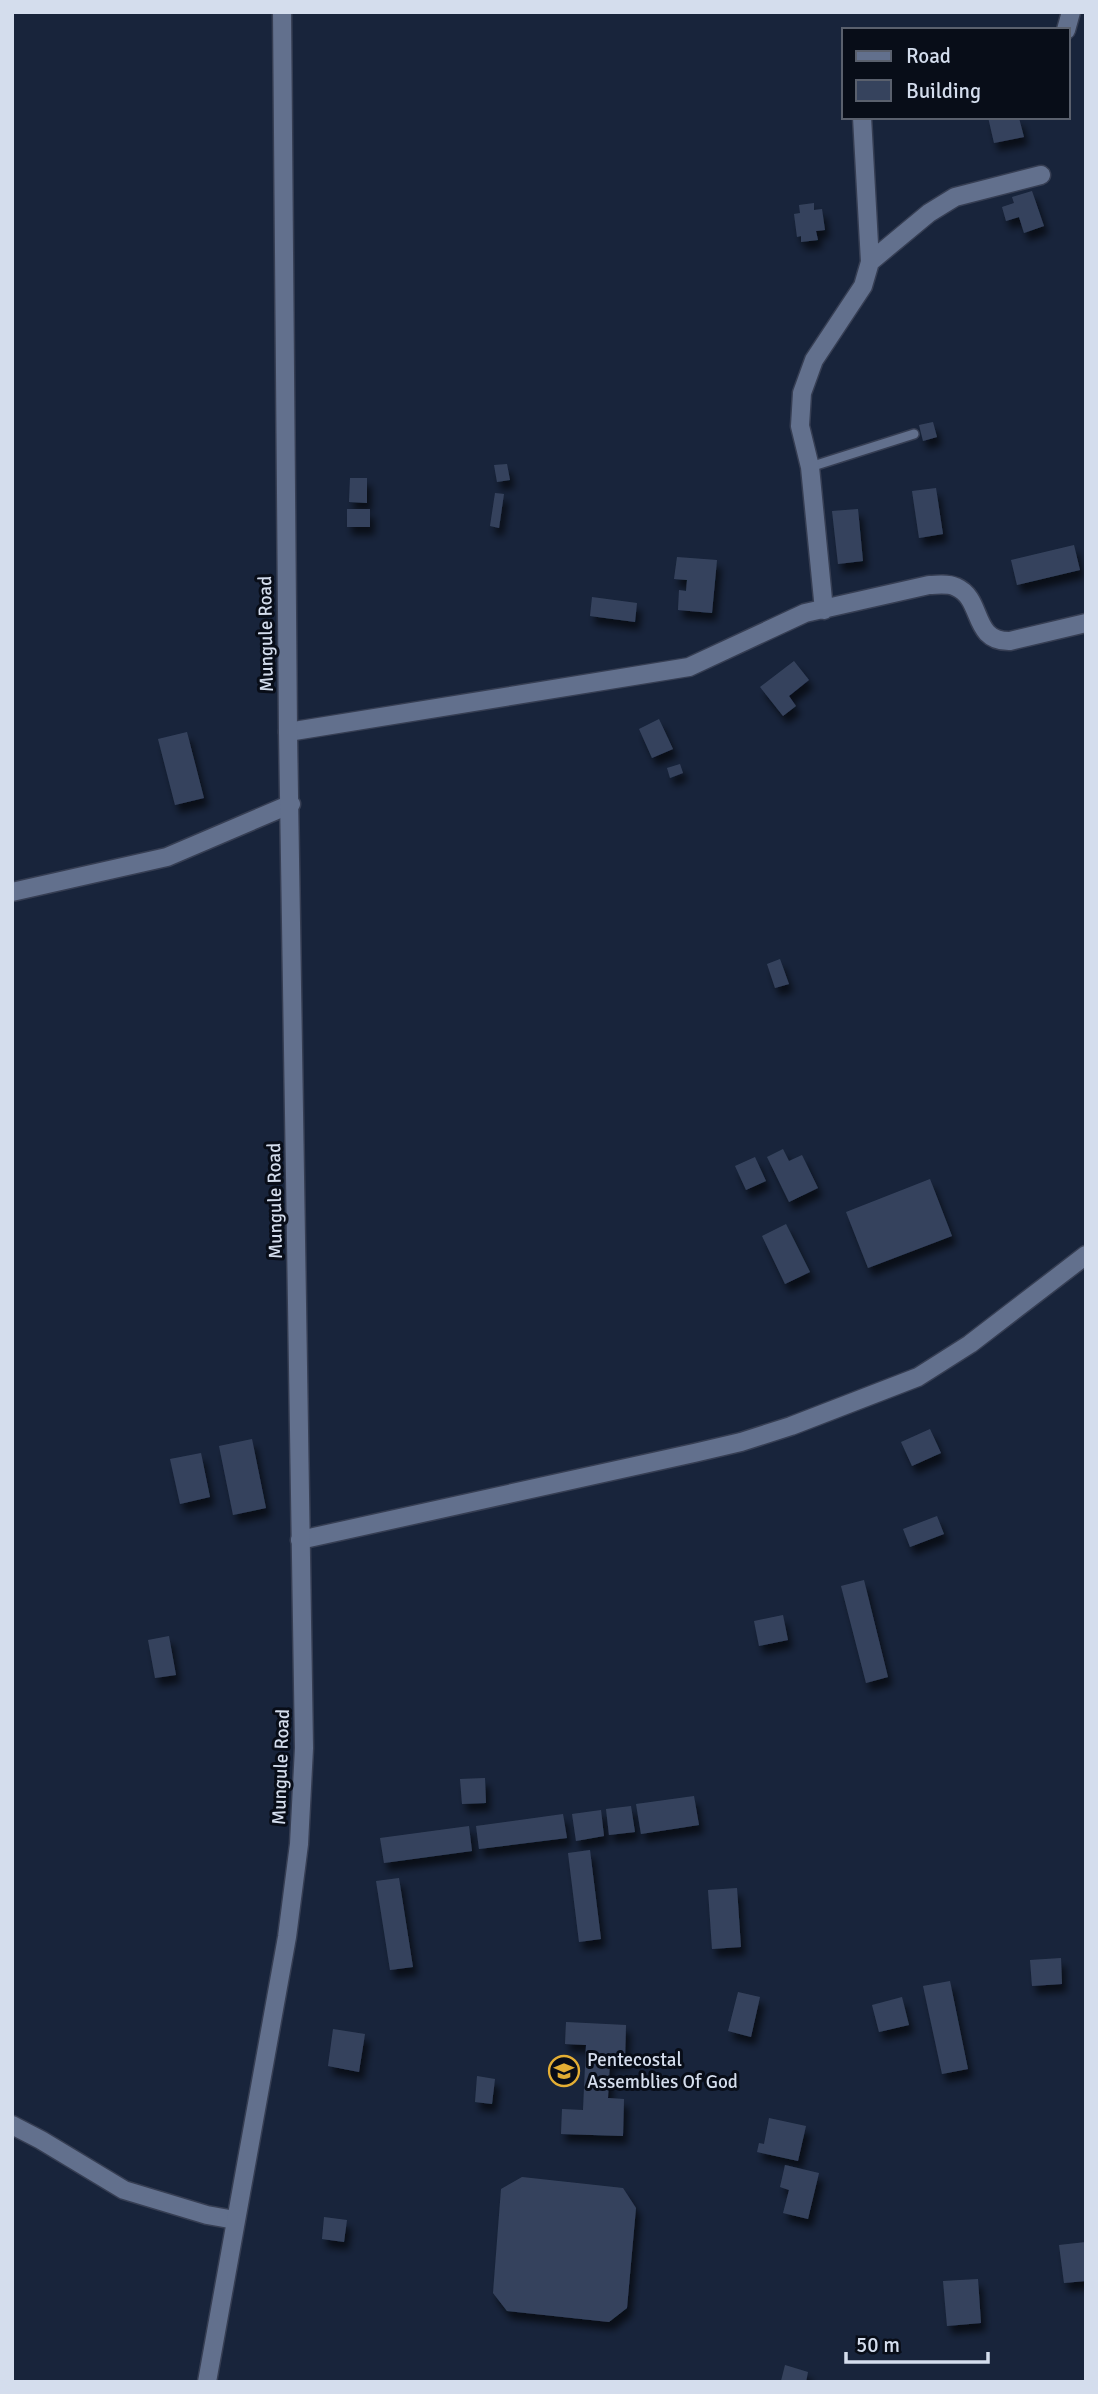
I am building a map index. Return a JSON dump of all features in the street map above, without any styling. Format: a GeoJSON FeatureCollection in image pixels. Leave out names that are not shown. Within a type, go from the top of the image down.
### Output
{"type":"FeatureCollection","features":[{"type":"Feature","properties":{"kind":"street","name":"Mungule Road"},"geometry":{"type":"LineString","coordinates":[[207,2382],[288,1937],[299,1844],[304,1748],[288,732],[282,12]]}},
{"type":"Feature","properties":{"kind":"street"},"geometry":{"type":"LineString","coordinates":[[824,610],[810,467],[800,426],[802,393],[814,360],[863,286],[870,262],[862,119]]}},
{"type":"Feature","properties":{"kind":"street"},"geometry":{"type":"LineString","coordinates":[[870,262],[929,212],[955,197],[1041,174]]}},
{"type":"Feature","properties":{"kind":"street"},"geometry":{"type":"LineString","coordinates":[[288,732],[689,667],[805,612],[929,585],[958,587],[968,596],[989,636],[999,641],[1010,641],[1086,623]]}},
{"type":"Feature","properties":{"kind":"street"},"geometry":{"type":"LineString","coordinates":[[12,892],[167,857],[291,804]]}},
{"type":"Feature","properties":{"kind":"street"},"geometry":{"type":"LineString","coordinates":[[300,1540],[694,1453],[791,1426],[875,1395],[947,1361],[1086,1255]]}},
{"type":"Feature","properties":{"kind":"street"},"geometry":{"type":"LineString","coordinates":[[12,2125],[124,2190],[235,2220]]}},
{"type":"Feature","properties":{"kind":"lane"},"geometry":{"type":"LineString","coordinates":[[810,467],[914,433]]}},
{"type":"Feature","properties":{"kind":"building"},"geometry":{"type":"Polygon","coordinates":[[[988,119],[1019,119],[1024,137],[994,143],[988,119]]]}},
{"type":"Feature","properties":{"kind":"building"},"geometry":{"type":"Polygon","coordinates":[[[1032,191],[1044,226],[1024,233],[1019,217],[1006,221],[1002,207],[1014,203],[1012,197],[1032,191]]]}},
{"type":"Feature","properties":{"kind":"building"},"geometry":{"type":"Polygon","coordinates":[[[814,203],[814,210],[822,209],[825,230],[816,231],[818,240],[801,242],[801,236],[797,237],[794,214],[800,213],[799,205],[814,203]]]}},
{"type":"Feature","properties":{"kind":"building"},"geometry":{"type":"Polygon","coordinates":[[[933,422],[937,437],[923,441],[919,425],[933,422]]]}},
{"type":"Feature","properties":{"kind":"building"},"geometry":{"type":"Polygon","coordinates":[[[507,464],[510,480],[497,482],[494,465],[507,464]]]}},
{"type":"Feature","properties":{"kind":"building"},"geometry":{"type":"Polygon","coordinates":[[[350,478],[367,478],[367,503],[349,502],[350,478]]]}},
{"type":"Feature","properties":{"kind":"building"},"geometry":{"type":"Polygon","coordinates":[[[936,488],[943,534],[919,538],[912,491],[936,488]]]}},
{"type":"Feature","properties":{"kind":"building"},"geometry":{"type":"Polygon","coordinates":[[[495,493],[504,494],[499,528],[490,526],[495,493]]]}},
{"type":"Feature","properties":{"kind":"building"},"geometry":{"type":"Polygon","coordinates":[[[347,509],[370,509],[370,527],[347,527],[347,509]]]}},
{"type":"Feature","properties":{"kind":"building"},"geometry":{"type":"Polygon","coordinates":[[[858,509],[863,561],[838,564],[832,511],[858,509]]]}},
{"type":"Feature","properties":{"kind":"building"},"geometry":{"type":"Polygon","coordinates":[[[1074,545],[1080,570],[1017,585],[1011,560],[1074,545]]]}},
{"type":"Feature","properties":{"kind":"building"},"geometry":{"type":"Polygon","coordinates":[[[677,557],[717,560],[712,613],[678,610],[679,590],[686,591],[687,580],[674,579],[677,557]]]}},
{"type":"Feature","properties":{"kind":"building"},"geometry":{"type":"Polygon","coordinates":[[[592,597],[637,603],[635,622],[590,616],[592,597]]]}},
{"type":"Feature","properties":{"kind":"building"},"geometry":{"type":"Polygon","coordinates":[[[794,661],[809,680],[789,696],[796,706],[783,716],[760,687],[794,661]]]}},
{"type":"Feature","properties":{"kind":"building"},"geometry":{"type":"Polygon","coordinates":[[[659,719],[673,749],[652,758],[639,729],[659,719]]]}},
{"type":"Feature","properties":{"kind":"building"},"geometry":{"type":"Polygon","coordinates":[[[187,732],[204,798],[175,805],[158,739],[187,732]]]}},
{"type":"Feature","properties":{"kind":"building"},"geometry":{"type":"Polygon","coordinates":[[[680,764],[683,773],[670,778],[667,768],[680,764]]]}},
{"type":"Feature","properties":{"kind":"building"},"geometry":{"type":"Polygon","coordinates":[[[780,959],[789,984],[775,988],[767,964],[780,959]]]}},
{"type":"Feature","properties":{"kind":"building"},"geometry":{"type":"Polygon","coordinates":[[[783,1149],[789,1161],[802,1155],[818,1188],[789,1202],[767,1157],[783,1149]]]}},
{"type":"Feature","properties":{"kind":"building"},"geometry":{"type":"Polygon","coordinates":[[[755,1157],[766,1181],[746,1190],[735,1166],[755,1157]]]}},
{"type":"Feature","properties":{"kind":"building"},"geometry":{"type":"Polygon","coordinates":[[[930,1179],[952,1236],[868,1268],[846,1212],[930,1179]]]}},
{"type":"Feature","properties":{"kind":"building"},"geometry":{"type":"Polygon","coordinates":[[[786,1224],[810,1272],[785,1284],[762,1236],[786,1224]]]}},
{"type":"Feature","properties":{"kind":"building"},"geometry":{"type":"Polygon","coordinates":[[[930,1429],[941,1453],[912,1466],[901,1442],[930,1429]]]}},
{"type":"Feature","properties":{"kind":"building"},"geometry":{"type":"Polygon","coordinates":[[[252,1439],[266,1508],[233,1515],[219,1446],[252,1439]]]}},
{"type":"Feature","properties":{"kind":"building"},"geometry":{"type":"Polygon","coordinates":[[[201,1453],[210,1497],[180,1504],[170,1459],[201,1453]]]}},
{"type":"Feature","properties":{"kind":"building"},"geometry":{"type":"Polygon","coordinates":[[[937,1516],[944,1534],[910,1547],[903,1529],[937,1516]]]}},
{"type":"Feature","properties":{"kind":"building"},"geometry":{"type":"Polygon","coordinates":[[[864,1580],[888,1677],[866,1683],[841,1586],[864,1580]]]}},
{"type":"Feature","properties":{"kind":"building"},"geometry":{"type":"Polygon","coordinates":[[[783,1615],[788,1640],[759,1646],[754,1621],[783,1615]]]}},
{"type":"Feature","properties":{"kind":"building"},"geometry":{"type":"Polygon","coordinates":[[[169,1636],[176,1675],[155,1678],[148,1640],[169,1636]]]}},
{"type":"Feature","properties":{"kind":"building"},"geometry":{"type":"Polygon","coordinates":[[[485,1778],[486,1803],[462,1804],[460,1779],[485,1778]]]}},
{"type":"Feature","properties":{"kind":"building"},"geometry":{"type":"Polygon","coordinates":[[[694,1796],[699,1825],[641,1834],[636,1804],[694,1796]]]}},
{"type":"Feature","properties":{"kind":"building"},"geometry":{"type":"Polygon","coordinates":[[[631,1806],[635,1832],[609,1835],[606,1809],[631,1806]]]}},
{"type":"Feature","properties":{"kind":"building"},"geometry":{"type":"Polygon","coordinates":[[[601,1810],[604,1836],[576,1841],[572,1814],[601,1810]]]}},
{"type":"Feature","properties":{"kind":"building"},"geometry":{"type":"Polygon","coordinates":[[[563,1814],[567,1838],[479,1849],[476,1826],[563,1814]]]}},
{"type":"Feature","properties":{"kind":"building"},"geometry":{"type":"Polygon","coordinates":[[[469,1826],[472,1851],[384,1863],[380,1838],[469,1826]]]}},
{"type":"Feature","properties":{"kind":"building"},"geometry":{"type":"Polygon","coordinates":[[[590,1850],[601,1939],[579,1942],[568,1853],[590,1850]]]}},
{"type":"Feature","properties":{"kind":"building"},"geometry":{"type":"Polygon","coordinates":[[[399,1878],[413,1967],[390,1970],[376,1881],[399,1878]]]}},
{"type":"Feature","properties":{"kind":"building"},"geometry":{"type":"Polygon","coordinates":[[[737,1888],[741,1947],[712,1949],[708,1890],[737,1888]]]}},
{"type":"Feature","properties":{"kind":"building"},"geometry":{"type":"Polygon","coordinates":[[[1061,1958],[1062,1984],[1032,1986],[1030,1960],[1061,1958]]]}},
{"type":"Feature","properties":{"kind":"building"},"geometry":{"type":"Polygon","coordinates":[[[950,1981],[968,2069],[942,2074],[923,1986],[950,1981]]]}},
{"type":"Feature","properties":{"kind":"building"},"geometry":{"type":"Polygon","coordinates":[[[738,1992],[760,1997],[751,2037],[728,2031],[738,1992]]]}},
{"type":"Feature","properties":{"kind":"building"},"geometry":{"type":"Polygon","coordinates":[[[902,1997],[909,2025],[879,2032],[872,2005],[902,1997]]]}},
{"type":"Feature","properties":{"kind":"building"},"geometry":{"type":"Polygon","coordinates":[[[566,2022],[626,2025],[625,2061],[610,2061],[608,2098],[624,2099],[623,2136],[561,2134],[562,2109],[583,2110],[586,2045],[565,2044],[566,2022]]]}},
{"type":"Feature","properties":{"kind":"building"},"geometry":{"type":"Polygon","coordinates":[[[333,2029],[365,2034],[359,2072],[328,2066],[333,2029]]]}},
{"type":"Feature","properties":{"kind":"building"},"geometry":{"type":"Polygon","coordinates":[[[477,2076],[495,2079],[492,2104],[475,2102],[477,2076]]]}},
{"type":"Feature","properties":{"kind":"building"},"geometry":{"type":"Polygon","coordinates":[[[769,2118],[806,2126],[798,2161],[757,2152],[759,2143],[764,2144],[769,2118]]]}},
{"type":"Feature","properties":{"kind":"building"},"geometry":{"type":"Polygon","coordinates":[[[785,2165],[819,2173],[808,2219],[783,2213],[789,2190],[780,2187],[785,2165]]]}},
{"type":"Feature","properties":{"kind":"building"},"geometry":{"type":"Polygon","coordinates":[[[522,2177],[623,2188],[636,2208],[627,2308],[609,2322],[507,2311],[493,2293],[501,2189],[522,2177]]]}},
{"type":"Feature","properties":{"kind":"building"},"geometry":{"type":"Polygon","coordinates":[[[324,2217],[347,2220],[344,2242],[322,2239],[324,2217]]]}},
{"type":"Feature","properties":{"kind":"building"},"geometry":{"type":"Polygon","coordinates":[[[1086,2242],[1086,2281],[1064,2283],[1059,2245],[1086,2242]]]}},
{"type":"Feature","properties":{"kind":"building"},"geometry":{"type":"Polygon","coordinates":[[[978,2279],[981,2323],[947,2326],[943,2281],[978,2279]]]}},
{"type":"Feature","properties":{"kind":"building"},"geometry":{"type":"Polygon","coordinates":[[[785,2365],[808,2372],[806,2382],[781,2381],[785,2365]]]}},
{"type":"Feature","properties":{"kind":"place","name":"Pentecostal Assemblies Of God"},"geometry":{"type":"Point","coordinates":[564,2071]}}]}
